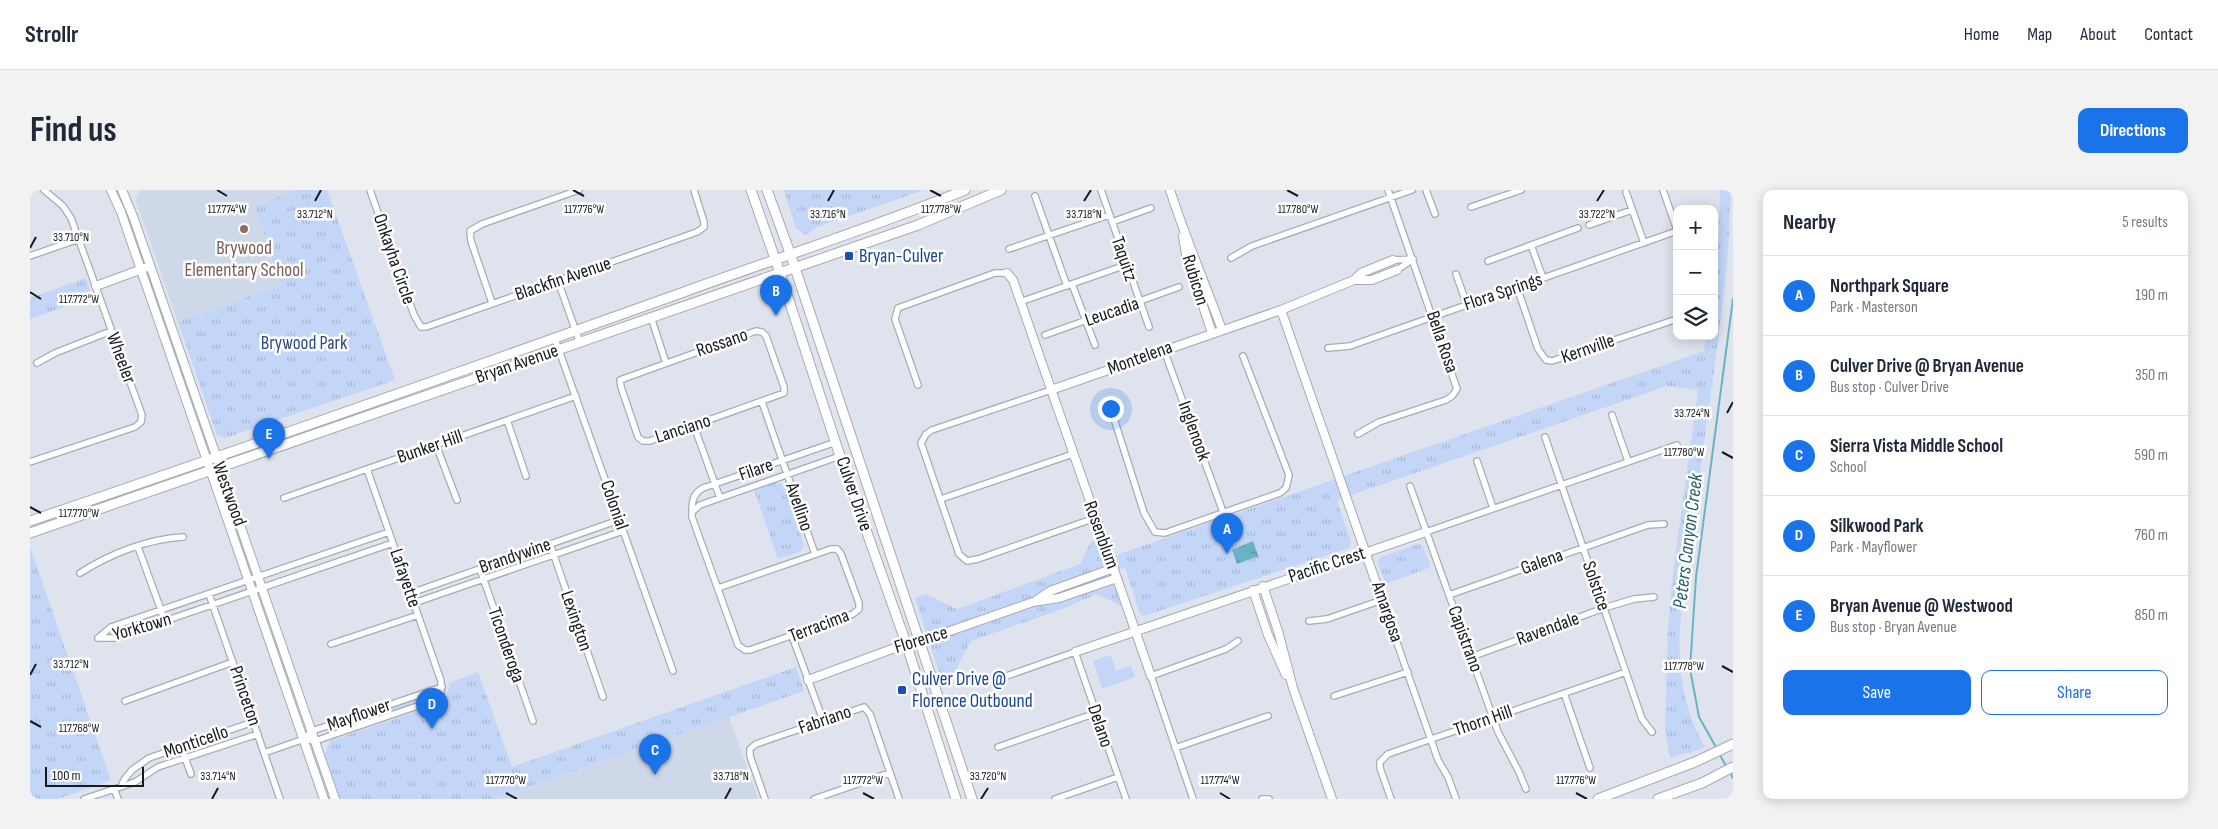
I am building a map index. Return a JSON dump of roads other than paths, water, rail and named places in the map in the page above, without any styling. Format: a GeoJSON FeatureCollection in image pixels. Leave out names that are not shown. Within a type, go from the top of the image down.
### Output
{"type":"FeatureCollection","features":[{"type":"Feature","properties":{"kind":"main road","name":"Culver Drive"},"geometry":{"type":"LineString","coordinates":[[750,190],[907,646],[956,799]]}},
{"type":"Feature","properties":{"kind":"main road","name":"Culver Drive"},"geometry":{"type":"LineString","coordinates":[[767,190],[790,253],[972,799]]}},
{"type":"Feature","properties":{"kind":"main road","name":"Bryan Avenue"},"geometry":{"type":"LineString","coordinates":[[30,521],[576,332],[790,253],[899,216],[965,190]]}},
{"type":"Feature","properties":{"kind":"main road","name":"Bryan Avenue"},"geometry":{"type":"LineString","coordinates":[[30,534],[918,225],[1001,190]]}},
{"type":"Feature","properties":{"kind":"main road"},"geometry":{"type":"LineString","coordinates":[[1598,799],[1695,762],[1733,744]]}},
{"type":"Feature","properties":{"kind":"main road"},"geometry":{"type":"LineString","coordinates":[[1658,799],[1705,781],[1733,767]]}},
{"type":"Feature","properties":{"kind":"main road"},"geometry":{"type":"LineString","coordinates":[[1616,799],[1622,790]]}},
{"type":"Feature","properties":{"kind":"street","name":"Wheeler"},"geometry":{"type":"LineString","coordinates":[[30,462],[135,427],[142,422],[142,415],[71,218],[63,206],[44,190]]}},
{"type":"Feature","properties":{"kind":"street","name":"Onkayha Circle"},"geometry":{"type":"LineString","coordinates":[[370,190],[414,315],[421,327]]}},
{"type":"Feature","properties":{"kind":"street"},"geometry":{"type":"LineString","coordinates":[[492,303],[471,241],[470,231],[482,224],[579,190]]}},
{"type":"Feature","properties":{"kind":"street","name":"Blackfin Avenue"},"geometry":{"type":"LineString","coordinates":[[421,327],[432,326],[492,303],[697,232],[704,227],[703,217],[694,190]]}},
{"type":"Feature","properties":{"kind":"street","name":"Taquitz"},"geometry":{"type":"LineString","coordinates":[[1101,190],[1149,327]]}},
{"type":"Feature","properties":{"kind":"street","name":"Rubicon"},"geometry":{"type":"LineString","coordinates":[[1170,190],[1182,227],[1200,267],[1222,330]]}},
{"type":"Feature","properties":{"kind":"street","name":"Bella Rosa"},"geometry":{"type":"LineString","coordinates":[[1358,434],[1379,422],[1446,400],[1456,392],[1456,384],[1388,190]]}},
{"type":"Feature","properties":{"kind":"street"},"geometry":{"type":"LineString","coordinates":[[1231,258],[1252,246],[1412,190]]}},
{"type":"Feature","properties":{"kind":"street"},"geometry":{"type":"LineString","coordinates":[[1426,190],[1435,214]]}},
{"type":"Feature","properties":{"kind":"street"},"geometry":{"type":"LineString","coordinates":[[1663,190],[1673,219]]}},
{"type":"Feature","properties":{"kind":"street","name":"Westwood"},"geometry":{"type":"LineString","coordinates":[[117,191],[134,219],[216,457],[214,469],[251,592],[324,799]]}},
{"type":"Feature","properties":{"kind":"street","name":"Westwood"},"geometry":{"type":"LineString","coordinates":[[117,191],[140,270],[206,460],[214,469],[258,576],[335,799]]}},
{"type":"Feature","properties":{"kind":"street"},"geometry":{"type":"LineString","coordinates":[[1471,207],[1516,191]]}},
{"type":"Feature","properties":{"kind":"street"},"geometry":{"type":"LineString","coordinates":[[1626,192],[1644,243]]}},
{"type":"Feature","properties":{"kind":"street"},"geometry":{"type":"LineString","coordinates":[[1035,196],[1049,236],[1095,345]]}},
{"type":"Feature","properties":{"kind":"street"},"geometry":{"type":"LineString","coordinates":[[1112,222],[1151,208]]}},
{"type":"Feature","properties":{"kind":"street"},"geometry":{"type":"LineString","coordinates":[[1589,225],[1632,210]]}},
{"type":"Feature","properties":{"kind":"street"},"geometry":{"type":"LineString","coordinates":[[1009,249],[1109,215]]}},
{"type":"Feature","properties":{"kind":"street","name":"Rubicon"},"geometry":{"type":"LineString","coordinates":[[1182,227],[1186,255],[1212,333]]}},
{"type":"Feature","properties":{"kind":"street"},"geometry":{"type":"LineString","coordinates":[[1488,261],[1578,228]]}},
{"type":"Feature","properties":{"kind":"street","name":"Flora Springs"},"geometry":{"type":"LineString","coordinates":[[1328,348],[1350,346],[1673,232]]}},
{"type":"Feature","properties":{"kind":"street"},"geometry":{"type":"LineString","coordinates":[[30,256],[79,239]]}},
{"type":"Feature","properties":{"kind":"street"},"geometry":{"type":"LineString","coordinates":[[1531,245],[1543,278]]}},
{"type":"Feature","properties":{"kind":"street","name":"Montelena"},"geometry":{"type":"LineString","coordinates":[[1354,280],[1361,272],[1393,260],[1413,260]]}},
{"type":"Feature","properties":{"kind":"street","name":"Montelena"},"geometry":{"type":"LineString","coordinates":[[941,500],[921,443],[926,434],[1281,310],[1354,280],[1372,280],[1397,270],[1413,260]]}},
{"type":"Feature","properties":{"kind":"street"},"geometry":{"type":"LineString","coordinates":[[1383,264],[1387,274]]}},
{"type":"Feature","properties":{"kind":"street"},"geometry":{"type":"LineString","coordinates":[[1020,302],[1126,265]]}},
{"type":"Feature","properties":{"kind":"street"},"geometry":{"type":"LineString","coordinates":[[96,286],[149,266]]}},
{"type":"Feature","properties":{"kind":"street"},"geometry":{"type":"LineString","coordinates":[[918,385],[896,320],[896,311],[902,305],[974,280],[995,273],[1007,273]]}},
{"type":"Feature","properties":{"kind":"street","name":"Rosenblum"},"geometry":{"type":"LineString","coordinates":[[1007,273],[1013,280],[1193,799]]}},
{"type":"Feature","properties":{"kind":"street"},"geometry":{"type":"LineString","coordinates":[[1456,274],[1467,305]]}},
{"type":"Feature","properties":{"kind":"street"},"geometry":{"type":"LineString","coordinates":[[558,281],[580,342]]}},
{"type":"Feature","properties":{"kind":"street","name":"Kernville"},"geometry":{"type":"LineString","coordinates":[[1517,287],[1538,349],[1546,360],[1558,359],[1673,320]]}},
{"type":"Feature","properties":{"kind":"street","name":"Leucadia"},"geometry":{"type":"LineString","coordinates":[[1046,335],[1179,288]]}},
{"type":"Feature","properties":{"kind":"street","name":"Amargosa"},"geometry":{"type":"LineString","coordinates":[[1281,310],[1438,760],[1448,777],[1456,799]]}},
{"type":"Feature","properties":{"kind":"street"},"geometry":{"type":"LineString","coordinates":[[651,317],[666,363]]}},
{"type":"Feature","properties":{"kind":"street"},"geometry":{"type":"LineString","coordinates":[[37,363],[55,353],[111,331]]}},
{"type":"Feature","properties":{"kind":"street","name":"Rossano"},"geometry":{"type":"LineString","coordinates":[[620,380],[756,331],[762,332],[769,344],[784,387],[784,393]]}},
{"type":"Feature","properties":{"kind":"street","name":"Colonial"},"geometry":{"type":"LineString","coordinates":[[555,339],[673,671]]}},
{"type":"Feature","properties":{"kind":"street","name":"Inglenook"},"geometry":{"type":"LineString","coordinates":[[1164,350],[1223,512]]}},
{"type":"Feature","properties":{"kind":"street"},"geometry":{"type":"LineString","coordinates":[[1108,403],[1144,513],[1155,532],[1165,532],[1280,493],[1286,488],[1289,476],[1243,356]]}},
{"type":"Feature","properties":{"kind":"street","name":"Lanciano"},"geometry":{"type":"LineString","coordinates":[[620,380],[620,387],[638,437],[643,442],[694,426],[784,393]]}},
{"type":"Feature","properties":{"kind":"street","name":"Bunker Hill"},"geometry":{"type":"LineString","coordinates":[[284,498],[576,396]]}},
{"type":"Feature","properties":{"kind":"street","name":"Avellino"},"geometry":{"type":"LineString","coordinates":[[762,402],[815,554]]}},
{"type":"Feature","properties":{"kind":"street"},"geometry":{"type":"LineString","coordinates":[[1612,414],[1628,461]]}},
{"type":"Feature","properties":{"kind":"street"},"geometry":{"type":"LineString","coordinates":[[507,420],[526,476]]}},
{"type":"Feature","properties":{"kind":"street"},"geometry":{"type":"LineString","coordinates":[[694,426],[720,498]]}},
{"type":"Feature","properties":{"kind":"street","name":"Solstice"},"geometry":{"type":"LineString","coordinates":[[1544,437],[1642,719],[1652,732]]}},
{"type":"Feature","properties":{"kind":"street","name":"Filare"},"geometry":{"type":"LineString","coordinates":[[692,512],[692,503],[697,492],[836,442]]}},
{"type":"Feature","properties":{"kind":"street"},"geometry":{"type":"LineString","coordinates":[[436,445],[457,500]]}},
{"type":"Feature","properties":{"kind":"street","name":"Pacific Crest"},"geometry":{"type":"LineString","coordinates":[[977,680],[998,679],[1263,586],[1366,553],[1677,445]]}},
{"type":"Feature","properties":{"kind":"street"},"geometry":{"type":"LineString","coordinates":[[1073,454],[941,500],[959,554],[967,560],[978,559],[1095,518]]}},
{"type":"Feature","properties":{"kind":"street","name":"Filare"},"geometry":{"type":"LineString","coordinates":[[692,512],[700,505],[840,456]]}},
{"type":"Feature","properties":{"kind":"street"},"geometry":{"type":"LineString","coordinates":[[1477,461],[1493,508]]}},
{"type":"Feature","properties":{"kind":"street","name":"Lafayette"},"geometry":{"type":"LineString","coordinates":[[367,469],[442,687]]}},
{"type":"Feature","properties":{"kind":"street","name":"Capistrano"},"geometry":{"type":"LineString","coordinates":[[1410,486],[1493,718],[1526,790]]}},
{"type":"Feature","properties":{"kind":"street"},"geometry":{"type":"LineString","coordinates":[[692,512],[718,588],[815,554]]}},
{"type":"Feature","properties":{"kind":"street","name":"Brandywine"},"geometry":{"type":"LineString","coordinates":[[411,593],[619,520]]}},
{"type":"Feature","properties":{"kind":"street","name":"Galena"},"geometry":{"type":"LineString","coordinates":[[1449,595],[1648,525],[1664,524]]}},
{"type":"Feature","properties":{"kind":"street","name":"Brandywine"},"geometry":{"type":"LineString","coordinates":[[414,604],[623,531]]}},
{"type":"Feature","properties":{"kind":"street","name":"Yorktown"},"geometry":{"type":"LineString","coordinates":[[389,532],[111,627],[98,638],[115,638],[393,543]]}},
{"type":"Feature","properties":{"kind":"street"},"geometry":{"type":"LineString","coordinates":[[80,573],[99,561],[138,546],[162,539],[183,538]]}},
{"type":"Feature","properties":{"kind":"street","name":"Lexington"},"geometry":{"type":"LineString","coordinates":[[550,544],[603,697]]}},
{"type":"Feature","properties":{"kind":"street"},"geometry":{"type":"LineString","coordinates":[[138,546],[165,621]]}},
{"type":"Feature","properties":{"kind":"street","name":"Terracima"},"geometry":{"type":"LineString","coordinates":[[718,588],[738,646],[745,650],[792,636],[853,614],[859,609],[859,603],[844,562],[837,549],[815,554]]}},
{"type":"Feature","properties":{"kind":"street","name":"Florence"},"geometry":{"type":"LineString","coordinates":[[1033,602],[1050,592],[1114,568]]}},
{"type":"Feature","properties":{"kind":"street","name":"Ticonderoga"},"geometry":{"type":"LineString","coordinates":[[480,569],[532,722]]}},
{"type":"Feature","properties":{"kind":"street","name":"Florence"},"geometry":{"type":"LineString","coordinates":[[808,680],[892,649],[907,646],[1033,602],[1059,598],[1117,578]]}},
{"type":"Feature","properties":{"kind":"street"},"geometry":{"type":"LineString","coordinates":[[1263,586],[1278,631],[1293,688],[1332,799]]}},
{"type":"Feature","properties":{"kind":"street"},"geometry":{"type":"LineString","coordinates":[[1253,590],[1268,635],[1293,688]]}},
{"type":"Feature","properties":{"kind":"street","name":"Princeton"},"geometry":{"type":"LineString","coordinates":[[209,594],[280,799]]}},
{"type":"Feature","properties":{"kind":"street","name":"Ravendale"},"geometry":{"type":"LineString","coordinates":[[1471,657],[1604,608],[1634,599],[1654,598]]}},
{"type":"Feature","properties":{"kind":"street"},"geometry":{"type":"LineString","coordinates":[[1309,621],[1327,619],[1382,600]]}},
{"type":"Feature","properties":{"kind":"street"},"geometry":{"type":"LineString","coordinates":[[331,644],[418,615]]}},
{"type":"Feature","properties":{"kind":"street"},"geometry":{"type":"LineString","coordinates":[[792,636],[823,720]]}},
{"type":"Feature","properties":{"kind":"street"},"geometry":{"type":"LineString","coordinates":[[1151,676],[1226,649],[1238,641]]}},
{"type":"Feature","properties":{"kind":"street","name":"Delano"},"geometry":{"type":"LineString","coordinates":[[1075,652],[1126,799]]}},
{"type":"Feature","properties":{"kind":"street"},"geometry":{"type":"LineString","coordinates":[[125,701],[233,662]]}},
{"type":"Feature","properties":{"kind":"street"},"geometry":{"type":"LineString","coordinates":[[1334,696],[1408,672]]}},
{"type":"Feature","properties":{"kind":"street","name":"Thorn Hill"},"geometry":{"type":"LineString","coordinates":[[1391,799],[1380,768],[1384,757],[1626,672]]}},
{"type":"Feature","properties":{"kind":"street","name":"Mayflower"},"geometry":{"type":"LineString","coordinates":[[304,740],[312,732],[442,687]]}},
{"type":"Feature","properties":{"kind":"street","name":"Mayflower"},"geometry":{"type":"LineString","coordinates":[[264,753],[304,740],[315,741],[434,700],[439,696],[442,687]]}},
{"type":"Feature","properties":{"kind":"street"},"geometry":{"type":"LineString","coordinates":[[1564,693],[1590,768]]}},
{"type":"Feature","properties":{"kind":"street","name":"Fabriano"},"geometry":{"type":"LineString","coordinates":[[765,799],[750,756],[750,749],[756,744],[864,707],[870,714],[899,799]]}},
{"type":"Feature","properties":{"kind":"street"},"geometry":{"type":"LineString","coordinates":[[998,747],[1096,712]]}},
{"type":"Feature","properties":{"kind":"street"},"geometry":{"type":"LineString","coordinates":[[1176,748],[1268,716]]}},
{"type":"Feature","properties":{"kind":"street","name":"Monticello"},"geometry":{"type":"LineString","coordinates":[[117,788],[126,776],[140,763],[182,746],[254,722]]}},
{"type":"Feature","properties":{"kind":"street","name":"Monticello"},"geometry":{"type":"LineString","coordinates":[[84,799],[135,782],[158,767],[258,734]]}},
{"type":"Feature","properties":{"kind":"street"},"geometry":{"type":"LineString","coordinates":[[182,746],[191,774]]}},
{"type":"Feature","properties":{"kind":"street"},"geometry":{"type":"LineString","coordinates":[[814,799],[889,773]]}},
{"type":"Feature","properties":{"kind":"street"},"geometry":{"type":"LineString","coordinates":[[1055,799],[1118,777]]}},
{"type":"Feature","properties":{"kind":"street"},"geometry":{"type":"LineString","coordinates":[[117,788],[118,799]]}},
{"type":"Feature","properties":{"kind":"street"},"geometry":{"type":"LineString","coordinates":[[1262,799],[1269,799]]}},
{"type":"Feature","properties":{"kind":"water"},"geometry":{"type":"Polygon","coordinates":[[[1253,541],[1259,558],[1256,557],[1237,564],[1232,550],[1253,541]]]}},
{"type":"Feature","properties":{"kind":"waterway","name":"Peters Canyon Creek"},"geometry":{"type":"LineString","coordinates":[[1717,749],[1699,717],[1690,669],[1696,577],[1733,299]]}},
{"type":"Feature","properties":{"kind":"waterway","name":"Peters Canyon Creek"},"geometry":{"type":"LineString","coordinates":[[1719,753],[1726,766]]}},
{"type":"Feature","properties":{"kind":"waterway","name":"Peters Canyon Creek"},"geometry":{"type":"LineString","coordinates":[[1730,772],[1733,778]]}},
{"type":"Feature","properties":{"kind":"place","name":"Brywood Elementary School"},"geometry":{"type":"Point","coordinates":[244,229]}},
{"type":"Feature","properties":{"kind":"place","name":"Bryan-Culver"},"geometry":{"type":"Point","coordinates":[849,256]}},
{"type":"Feature","properties":{"kind":"place","name":"Culver Drive @ Bryan Avenue"},"geometry":{"type":"Point","coordinates":[776,316]}},
{"type":"Feature","properties":{"kind":"place","name":"Bryan Avenue @ Westwood"},"geometry":{"type":"Point","coordinates":[269,459]}},
{"type":"Feature","properties":{"kind":"place","name":"Northpark Square"},"geometry":{"type":"Point","coordinates":[1227,554]}},
{"type":"Feature","properties":{"kind":"place","name":"Culver Drive @ Florence Outbound"},"geometry":{"type":"Point","coordinates":[902,690]}},
{"type":"Feature","properties":{"kind":"place","name":"Silkwood Park"},"geometry":{"type":"Point","coordinates":[432,729]}},
{"type":"Feature","properties":{"kind":"place","name":"Sierra Vista Middle School"},"geometry":{"type":"Point","coordinates":[655,775]}},
{"type":"Feature","properties":{"kind":"park label","name":"Brywood Park"},"geometry":{"type":"Point","coordinates":[304,343]}}]}
